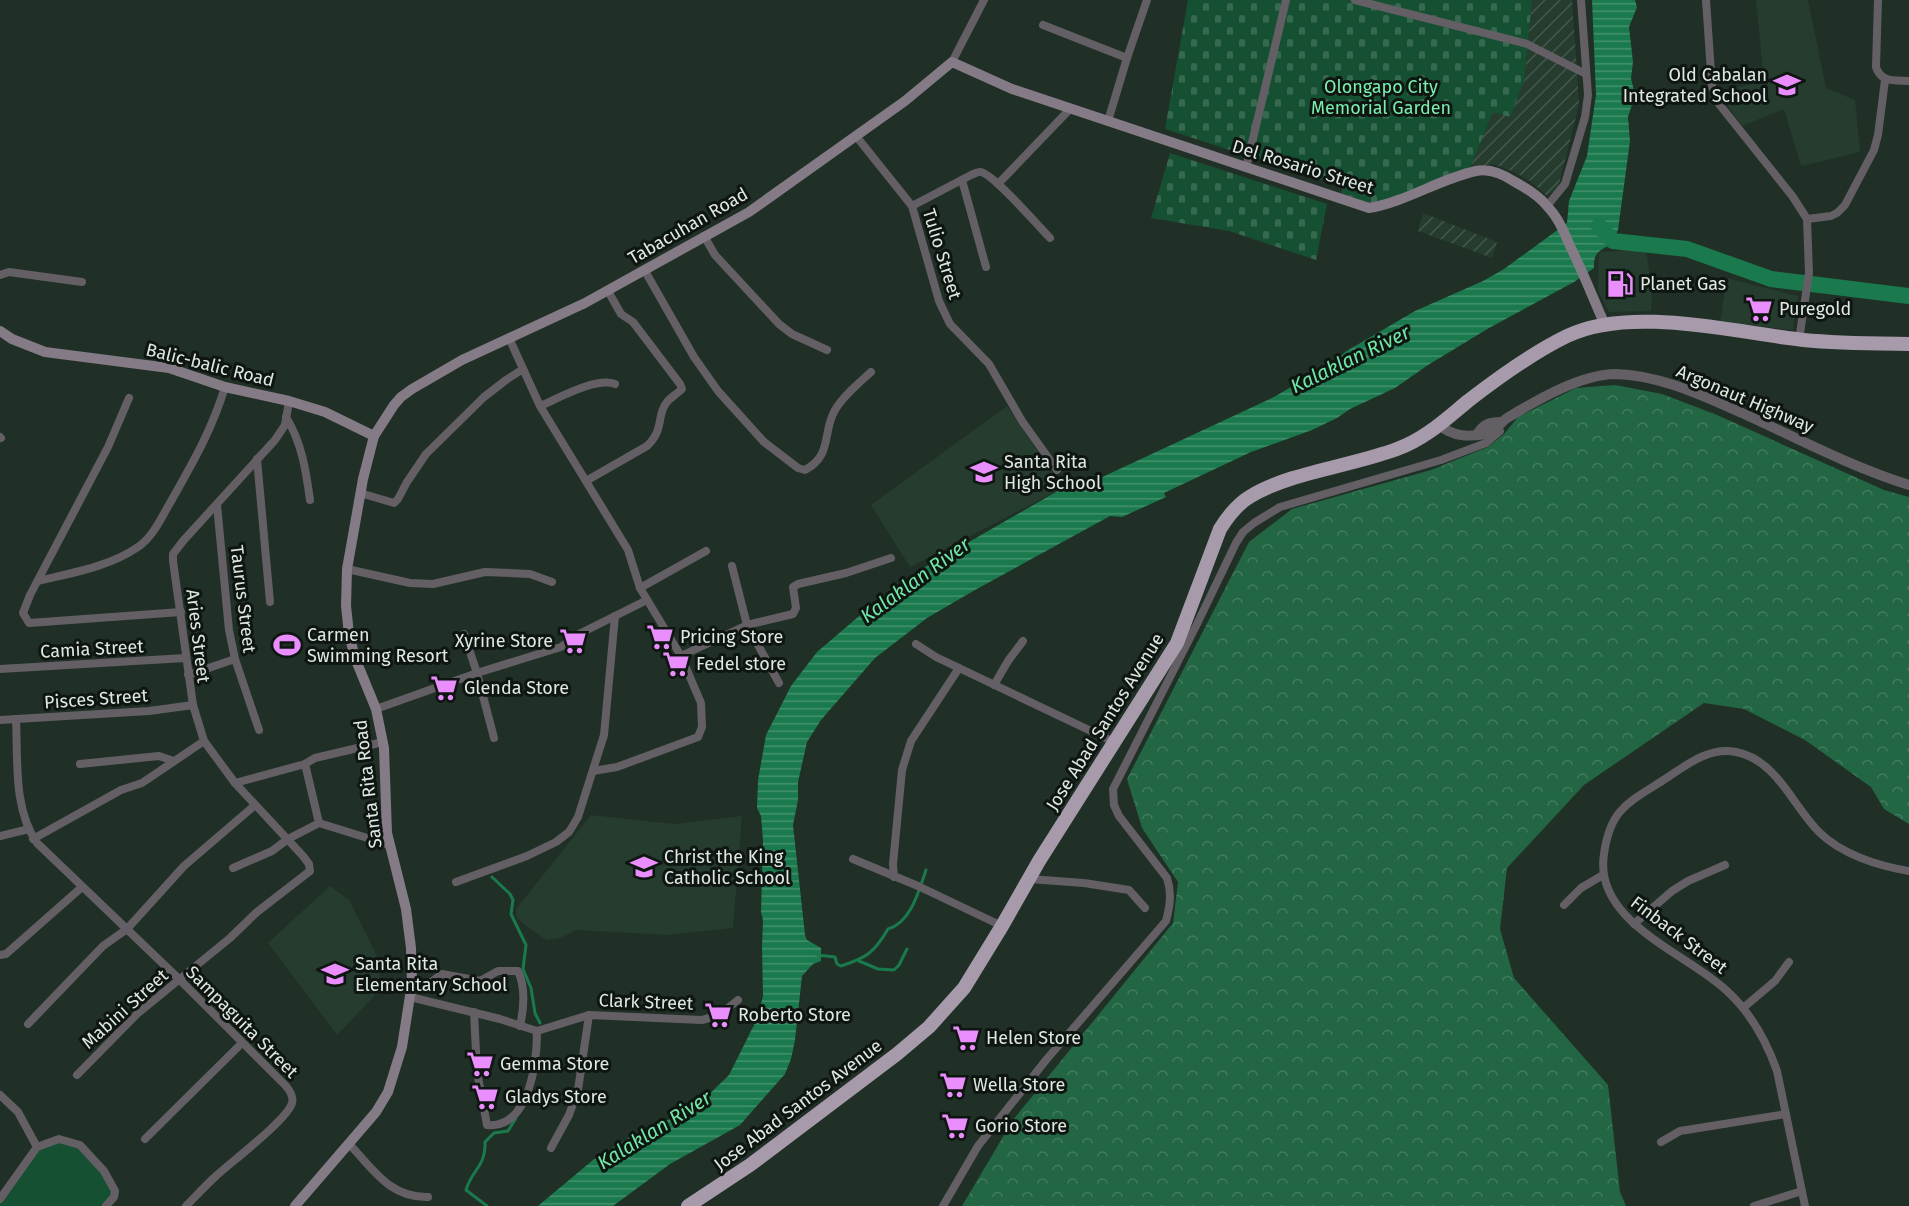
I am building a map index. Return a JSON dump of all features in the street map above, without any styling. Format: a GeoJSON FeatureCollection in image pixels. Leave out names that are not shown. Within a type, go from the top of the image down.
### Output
{"type":"FeatureCollection","features":[{"type":"Feature","properties":{"kind":"highway","name":"Jose Abad Santos Avenue"},"geometry":{"type":"LineString","coordinates":[[688,1206],[750,1165],[929,1028],[964,988],[1029,879],[1177,643],[1220,529],[1230,512],[1249,496],[1274,485],[1373,459],[1403,447],[1439,425],[1521,363],[1568,335],[1589,327],[1620,322],[1660,323],[1799,340],[1909,344]]}},
{"type":"Feature","properties":{"kind":"main road","name":"Del Rosario Street"},"geometry":{"type":"LineString","coordinates":[[952,62],[1012,89],[1369,208],[1392,202],[1461,175],[1480,170],[1491,171],[1513,180],[1547,206],[1559,223],[1587,280],[1605,325]]}},
{"type":"Feature","properties":{"kind":"main road","name":"Tabacuhan Road"},"geometry":{"type":"LineString","coordinates":[[374,436],[401,397],[462,360],[608,291],[749,212],[905,101],[952,62]]}},
{"type":"Feature","properties":{"kind":"main road","name":"Balic-balic Road"},"geometry":{"type":"LineString","coordinates":[[0,331],[12,339],[45,352],[169,368],[225,387],[289,401],[333,416],[374,436]]}},
{"type":"Feature","properties":{"kind":"main road","name":"Santa Rita Road"},"geometry":{"type":"LineString","coordinates":[[295,1206],[350,1145],[376,1112],[388,1092],[402,1047],[412,982],[406,909],[387,833],[383,742],[376,709],[355,658],[349,634],[346,606],[346,569],[360,493],[374,436]]}},
{"type":"Feature","properties":{"kind":"street","name":"Tabacuhan Road"},"geometry":{"type":"LineString","coordinates":[[952,62],[984,0]]}},
{"type":"Feature","properties":{"kind":"street"},"geometry":{"type":"LineString","coordinates":[[1108,121],[1126,58],[1147,0]]}},
{"type":"Feature","properties":{"kind":"street"},"geometry":{"type":"LineString","coordinates":[[1246,168],[1286,0]]}},
{"type":"Feature","properties":{"kind":"street"},"geometry":{"type":"LineString","coordinates":[[1355,0],[1527,44],[1586,74]]}},
{"type":"Feature","properties":{"kind":"street"},"geometry":{"type":"LineString","coordinates":[[1547,206],[1565,184],[1585,117],[1588,95],[1581,0]]}},
{"type":"Feature","properties":{"kind":"street"},"geometry":{"type":"LineString","coordinates":[[1706,0],[1712,87],[1719,104],[1793,197],[1807,219],[1809,273],[1799,340]]}},
{"type":"Feature","properties":{"kind":"street"},"geometry":{"type":"LineString","coordinates":[[1878,0],[1876,67],[1878,74],[1885,80],[1909,81]]}},
{"type":"Feature","properties":{"kind":"street"},"geometry":{"type":"LineString","coordinates":[[1043,26],[1126,58]]}},
{"type":"Feature","properties":{"kind":"street"},"geometry":{"type":"LineString","coordinates":[[1807,219],[1831,216],[1845,205],[1874,150],[1885,80]]}},
{"type":"Feature","properties":{"kind":"street"},"geometry":{"type":"LineString","coordinates":[[998,184],[1071,108]]}},
{"type":"Feature","properties":{"kind":"street","name":"Tulio Street"},"geometry":{"type":"LineString","coordinates":[[856,136],[912,206],[939,300],[950,324],[995,373],[1022,422],[1057,471]]}},
{"type":"Feature","properties":{"kind":"street"},"geometry":{"type":"LineString","coordinates":[[912,206],[980,172],[998,184],[1050,238]]}},
{"type":"Feature","properties":{"kind":"street"},"geometry":{"type":"LineString","coordinates":[[962,180],[986,267]]}},
{"type":"Feature","properties":{"kind":"street"},"geometry":{"type":"LineString","coordinates":[[704,236],[715,255],[779,324],[792,334],[827,350]]}},
{"type":"Feature","properties":{"kind":"street"},"geometry":{"type":"LineString","coordinates":[[645,271],[694,357],[718,392],[764,442],[798,468],[804,470],[813,466],[826,445],[830,420],[836,408],[871,372]]}},
{"type":"Feature","properties":{"kind":"street"},"geometry":{"type":"LineString","coordinates":[[0,275],[9,272],[82,282]]}},
{"type":"Feature","properties":{"kind":"street"},"geometry":{"type":"LineString","coordinates":[[586,481],[647,446],[659,430],[663,409],[667,402],[682,389],[633,322],[621,314],[608,291]]}},
{"type":"Feature","properties":{"kind":"street"},"geometry":{"type":"LineString","coordinates":[[509,338],[540,406],[628,550],[640,588],[681,656],[701,703],[702,727],[698,737],[617,767],[593,771]]}},
{"type":"Feature","properties":{"kind":"street"},"geometry":{"type":"LineString","coordinates":[[360,493],[394,503],[426,454],[484,397],[523,369]]}},
{"type":"Feature","properties":{"kind":"street","name":"Argonaut Highway"},"geometry":{"type":"LineString","coordinates":[[1439,425],[1452,434],[1460,436],[1477,434],[1483,425],[1490,422],[1501,422],[1587,379],[1616,374],[1634,376],[1668,384],[1701,396],[1861,468],[1909,485]]}},
{"type":"Feature","properties":{"kind":"street"},"geometry":{"type":"LineString","coordinates":[[540,406],[597,383],[607,381],[615,384]]}},
{"type":"Feature","properties":{"kind":"street"},"geometry":{"type":"LineString","coordinates":[[38,581],[94,567],[139,546],[153,532],[203,446],[225,387]]}},
{"type":"Feature","properties":{"kind":"street"},"geometry":{"type":"LineString","coordinates":[[129,398],[108,447],[30,595],[23,614],[29,623],[181,612]]}},
{"type":"Feature","properties":{"kind":"street","name":"Aries Street"},"geometry":{"type":"LineString","coordinates":[[289,401],[285,425],[275,440],[173,554],[185,658],[193,705],[204,741],[254,806],[288,839],[309,864],[310,871],[306,875]]}},
{"type":"Feature","properties":{"kind":"street"},"geometry":{"type":"LineString","coordinates":[[943,1206],[978,1146],[1046,1060],[1166,921],[1171,903],[1171,888],[1167,878],[1119,816],[1114,805],[1113,789],[1243,532],[1280,507],[1441,460],[1486,443],[1500,431],[1512,415]]}},
{"type":"Feature","properties":{"kind":"street"},"geometry":{"type":"LineString","coordinates":[[286,417],[300,446],[310,500]]}},
{"type":"Feature","properties":{"kind":"street"},"geometry":{"type":"LineString","coordinates":[[257,459],[270,602]]}},
{"type":"Feature","properties":{"kind":"street","name":"Taurus Street"},"geometry":{"type":"LineString","coordinates":[[217,505],[229,630],[235,659],[259,730]]}},
{"type":"Feature","properties":{"kind":"street"},"geometry":{"type":"LineString","coordinates":[[640,588],[706,550]]}},
{"type":"Feature","properties":{"kind":"street"},"geometry":{"type":"LineString","coordinates":[[681,656],[747,625],[793,614],[796,608],[793,587],[798,584],[846,573],[891,558]]}},
{"type":"Feature","properties":{"kind":"street"},"geometry":{"type":"LineString","coordinates":[[732,566],[747,625],[779,683]]}},
{"type":"Feature","properties":{"kind":"street"},"geometry":{"type":"LineString","coordinates":[[346,569],[410,583],[433,584],[485,572],[530,574],[552,582]]}},
{"type":"Feature","properties":{"kind":"street"},"geometry":{"type":"LineString","coordinates":[[376,709],[561,646],[579,634],[647,600]]}},
{"type":"Feature","properties":{"kind":"street"},"geometry":{"type":"LineString","coordinates":[[456,882],[527,856],[555,842],[569,832],[578,817],[604,735],[615,616]]}},
{"type":"Feature","properties":{"kind":"street"},"geometry":{"type":"LineString","coordinates":[[464,634],[495,738]]}},
{"type":"Feature","properties":{"kind":"street"},"geometry":{"type":"LineString","coordinates":[[994,685],[1023,641]]}},
{"type":"Feature","properties":{"kind":"street"},"geometry":{"type":"LineString","coordinates":[[915,644],[936,657],[1114,742]]}},
{"type":"Feature","properties":{"kind":"street","name":"Camia Street"},"geometry":{"type":"LineString","coordinates":[[0,669],[185,658]]}},
{"type":"Feature","properties":{"kind":"street"},"geometry":{"type":"LineString","coordinates":[[188,675],[235,659]]}},
{"type":"Feature","properties":{"kind":"street"},"geometry":{"type":"LineString","coordinates":[[894,877],[893,864],[903,770],[911,741],[959,668]]}},
{"type":"Feature","properties":{"kind":"street","name":"Pisces Street"},"geometry":{"type":"LineString","coordinates":[[0,720],[149,711],[193,705]]}},
{"type":"Feature","properties":{"kind":"street","name":"Sampaguita Street"},"geometry":{"type":"LineString","coordinates":[[16,719],[20,796],[28,829],[33,838],[180,980],[286,1086],[292,1095],[292,1103],[285,1113],[252,1146],[215,1176],[186,1206]]}},
{"type":"Feature","properties":{"kind":"street"},"geometry":{"type":"LineString","coordinates":[[33,838],[122,790],[142,783],[204,741]]}},
{"type":"Feature","properties":{"kind":"street"},"geometry":{"type":"LineString","coordinates":[[235,783],[305,764],[315,758],[383,742]]}},
{"type":"Feature","properties":{"kind":"street","name":"Finback Street"},"geometry":{"type":"LineString","coordinates":[[1805,1206],[1777,1071],[1770,1050],[1757,1026],[1725,989],[1634,924],[1618,909],[1608,892],[1603,875],[1602,863],[1610,826],[1618,811],[1636,797],[1702,756],[1734,751],[1749,756],[1773,774],[1811,823],[1835,845],[1862,858],[1909,871]]}},
{"type":"Feature","properties":{"kind":"street"},"geometry":{"type":"LineString","coordinates":[[80,764],[159,756],[174,761]]}},
{"type":"Feature","properties":{"kind":"street"},"geometry":{"type":"LineString","coordinates":[[305,764],[319,823]]}},
{"type":"Feature","properties":{"kind":"street"},"geometry":{"type":"LineString","coordinates":[[28,1024],[103,946],[127,929],[184,866],[254,806]]}},
{"type":"Feature","properties":{"kind":"street"},"geometry":{"type":"LineString","coordinates":[[233,868],[272,851],[288,839],[319,823],[390,844]]}},
{"type":"Feature","properties":{"kind":"street"},"geometry":{"type":"LineString","coordinates":[[0,836],[28,829]]}},
{"type":"Feature","properties":{"kind":"street"},"geometry":{"type":"LineString","coordinates":[[853,859],[918,886],[1002,926]]}},
{"type":"Feature","properties":{"kind":"street"},"geometry":{"type":"LineString","coordinates":[[1634,924],[1672,891],[1688,881],[1725,865]]}},
{"type":"Feature","properties":{"kind":"street","name":"Mabini Street"},"geometry":{"type":"LineString","coordinates":[[77,1075],[137,1014],[180,980],[256,912],[306,875]]}},
{"type":"Feature","properties":{"kind":"street"},"geometry":{"type":"LineString","coordinates":[[1564,905],[1581,888],[1603,875]]}},
{"type":"Feature","properties":{"kind":"street"},"geometry":{"type":"LineString","coordinates":[[1029,879],[1084,882],[1129,890],[1145,908]]}},
{"type":"Feature","properties":{"kind":"street"},"geometry":{"type":"LineString","coordinates":[[0,955],[6,954],[82,887]]}},
{"type":"Feature","properties":{"kind":"street"},"geometry":{"type":"LineString","coordinates":[[1743,1008],[1775,981],[1789,962]]}},
{"type":"Feature","properties":{"kind":"street"},"geometry":{"type":"LineString","coordinates":[[412,982],[430,983],[442,974],[480,981],[498,971],[518,971],[524,999],[520,1026]]}},
{"type":"Feature","properties":{"kind":"street"},"geometry":{"type":"LineString","coordinates":[[410,997],[474,1012],[537,1031],[533,1069],[524,1101],[516,1113],[495,1125],[487,1125],[477,1072],[474,1012]]}},
{"type":"Feature","properties":{"kind":"street","name":"Clark Street"},"geometry":{"type":"LineString","coordinates":[[537,1031],[589,1015],[702,1020],[725,1011],[738,1000]]}},
{"type":"Feature","properties":{"kind":"street"},"geometry":{"type":"LineString","coordinates":[[550,1148],[568,1115],[578,1090],[589,1015]]}},
{"type":"Feature","properties":{"kind":"street"},"geometry":{"type":"LineString","coordinates":[[145,1140],[242,1042]]}},
{"type":"Feature","properties":{"kind":"street"},"geometry":{"type":"LineString","coordinates":[[0,1095],[18,1113],[37,1147]]}},
{"type":"Feature","properties":{"kind":"street"},"geometry":{"type":"LineString","coordinates":[[1661,1142],[1680,1131],[1786,1114]]}},
{"type":"Feature","properties":{"kind":"street"},"geometry":{"type":"LineString","coordinates":[[0,1199],[37,1147],[59,1139],[80,1145],[98,1163],[113,1185],[114,1197],[106,1206]]}},
{"type":"Feature","properties":{"kind":"street"},"geometry":{"type":"LineString","coordinates":[[350,1145],[382,1179],[400,1193],[415,1197],[428,1197]]}},
{"type":"Feature","properties":{"kind":"street"},"geometry":{"type":"LineString","coordinates":[[1754,1206],[1802,1191]]}},
{"type":"Feature","properties":{"kind":"shaded area"},"geometry":{"type":"Polygon","coordinates":[[[1532,0],[1572,0],[1579,105],[1558,188],[1547,196],[1530,181],[1493,164],[1470,168],[1493,112],[1524,81],[1532,0]]]}},
{"type":"Feature","properties":{"kind":"shaded area","name":"Old Cabalan Integrated School"},"geometry":{"type":"Polygon","coordinates":[[[1756,0],[1808,0],[1826,88],[1855,100],[1860,152],[1801,166],[1784,109],[1742,126],[1718,92],[1764,81],[1756,0]]]}},
{"type":"Feature","properties":{"kind":"shaded area"},"geometry":{"type":"Polygon","coordinates":[[[1423,213],[1497,242],[1492,258],[1418,231],[1423,213]]]}},
{"type":"Feature","properties":{"kind":"shaded area"},"geometry":{"type":"Polygon","coordinates":[[[1646,249],[1652,294],[1651,311],[1609,312],[1598,291],[1599,252],[1646,249]]]}},
{"type":"Feature","properties":{"kind":"shaded area","name":"Puregold"},"geometry":{"type":"Polygon","coordinates":[[[1727,278],[1798,296],[1793,330],[1720,322],[1727,278]]]}},
{"type":"Feature","properties":{"kind":"shaded area","name":"Santa Rita High School"},"geometry":{"type":"Polygon","coordinates":[[[1007,406],[1063,488],[910,567],[871,505],[1007,406]]]}},
{"type":"Feature","properties":{"kind":"shaded area","name":"Christ the King Catholic School"},"geometry":{"type":"Polygon","coordinates":[[[591,815],[674,824],[742,816],[733,928],[667,935],[576,930],[560,938],[547,940],[534,932],[517,918],[516,909],[591,815]]]}},
{"type":"Feature","properties":{"kind":"shaded area","name":"Santa Rita Elementary School"},"geometry":{"type":"Polygon","coordinates":[[[330,886],[349,900],[378,958],[381,989],[337,1035],[268,943],[330,886]]]}},
{"type":"Feature","properties":{"kind":"green space","name":"Olongapo City Memorial Garden"},"geometry":{"type":"Polygon","coordinates":[[[1188,0],[1532,0],[1524,81],[1510,117],[1493,112],[1470,168],[1374,205],[1341,193],[1343,187],[1165,129],[1188,0]]]}},
{"type":"Feature","properties":{"kind":"green space"},"geometry":{"type":"Polygon","coordinates":[[[1170,153],[1327,204],[1316,260],[1229,231],[1151,218],[1170,153]]]}},
{"type":"Feature","properties":{"kind":"green space"},"geometry":{"type":"Polygon","coordinates":[[[1615,385],[1662,394],[1717,415],[1884,490],[1909,497],[1909,824],[1884,809],[1871,787],[1805,740],[1744,709],[1704,703],[1584,785],[1507,868],[1500,929],[1514,978],[1608,1085],[1620,1192],[1626,1206],[962,1206],[1013,1120],[1173,923],[1178,882],[1142,828],[1127,779],[1249,542],[1292,509],[1431,470],[1488,447],[1505,433],[1518,417],[1576,388],[1615,385]]]}},
{"type":"Feature","properties":{"kind":"green space"},"geometry":{"type":"Polygon","coordinates":[[[48,1141],[80,1145],[115,1191],[106,1206],[0,1206],[0,1199],[29,1157],[48,1141]]]}},
{"type":"Feature","properties":{"kind":"water","name":"Kalaklan River"},"geometry":{"type":"Polygon","coordinates":[[[1592,0],[1635,0],[1637,7],[1629,27],[1633,62],[1631,78],[1635,95],[1628,117],[1630,141],[1618,230],[1612,244],[1596,255],[1594,268],[1574,282],[1489,328],[1395,388],[1350,409],[1337,418],[1312,430],[1251,452],[1164,493],[1166,497],[1122,517],[1110,516],[927,618],[875,658],[821,720],[807,742],[798,782],[798,800],[793,825],[805,935],[807,940],[821,948],[821,961],[813,964],[802,976],[795,1040],[785,1074],[740,1125],[670,1164],[613,1206],[538,1206],[593,1160],[633,1135],[695,1108],[729,1075],[757,1019],[763,996],[763,920],[761,912],[763,840],[761,816],[757,808],[758,780],[766,735],[791,686],[817,652],[878,600],[922,569],[1063,488],[1098,479],[1272,398],[1335,362],[1345,352],[1415,311],[1483,281],[1504,269],[1567,223],[1569,201],[1587,156],[1596,95],[1592,0]]]}},
{"type":"Feature","properties":{"kind":"waterway"},"geometry":{"type":"LineString","coordinates":[[1599,226],[1613,241],[1687,249],[1771,279],[1909,296]]}},
{"type":"Feature","properties":{"kind":"waterway"},"geometry":{"type":"LineString","coordinates":[[817,955],[835,957],[837,964],[841,966],[869,954],[888,929],[896,926],[908,913],[926,870]]}},
{"type":"Feature","properties":{"kind":"waterway"},"geometry":{"type":"LineString","coordinates":[[492,877],[510,894],[513,900],[511,914],[526,945],[523,969],[531,988],[535,1013],[540,1023]]}},
{"type":"Feature","properties":{"kind":"waterway"},"geometry":{"type":"LineString","coordinates":[[859,961],[878,969],[894,970],[907,949]]}},
{"type":"Feature","properties":{"kind":"waterway"},"geometry":{"type":"LineString","coordinates":[[487,1206],[466,1190],[481,1163],[485,1142],[494,1133],[508,1131],[516,1118]]}},
{"type":"Feature","properties":{"kind":"place","name":"Old Cabalan Integrated School"},"geometry":{"type":"Point","coordinates":[1787,85]}},
{"type":"Feature","properties":{"kind":"place","name":"Planet Gas"},"geometry":{"type":"Point","coordinates":[1620,284]}},
{"type":"Feature","properties":{"kind":"place","name":"Puregold"},"geometry":{"type":"Point","coordinates":[1759,309]}},
{"type":"Feature","properties":{"kind":"place","name":"Santa Rita High School"},"geometry":{"type":"Point","coordinates":[984,472]}},
{"type":"Feature","properties":{"kind":"place","name":"Pricing Store"},"geometry":{"type":"Point","coordinates":[660,637]}},
{"type":"Feature","properties":{"kind":"place","name":"Xyrine Store"},"geometry":{"type":"Point","coordinates":[573,641]}},
{"type":"Feature","properties":{"kind":"place","name":"Carmen Swimming Resort"},"geometry":{"type":"Point","coordinates":[287,645]}},
{"type":"Feature","properties":{"kind":"place","name":"Fedel store"},"geometry":{"type":"Point","coordinates":[676,664]}},
{"type":"Feature","properties":{"kind":"place","name":"Glenda Store"},"geometry":{"type":"Point","coordinates":[444,688]}},
{"type":"Feature","properties":{"kind":"place","name":"Christ the King Catholic School"},"geometry":{"type":"Point","coordinates":[644,867]}},
{"type":"Feature","properties":{"kind":"place","name":"Santa Rita Elementary School"},"geometry":{"type":"Point","coordinates":[335,974]}},
{"type":"Feature","properties":{"kind":"place","name":"Roberto Store"},"geometry":{"type":"Point","coordinates":[718,1015]}},
{"type":"Feature","properties":{"kind":"place","name":"Helen Store"},"geometry":{"type":"Point","coordinates":[966,1038]}},
{"type":"Feature","properties":{"kind":"place","name":"Gemma Store"},"geometry":{"type":"Point","coordinates":[480,1064]}},
{"type":"Feature","properties":{"kind":"place","name":"Wella Store"},"geometry":{"type":"Point","coordinates":[953,1085]}},
{"type":"Feature","properties":{"kind":"place","name":"Gladys Store"},"geometry":{"type":"Point","coordinates":[485,1097]}},
{"type":"Feature","properties":{"kind":"place","name":"Gorio Store"},"geometry":{"type":"Point","coordinates":[955,1126]}}]}
